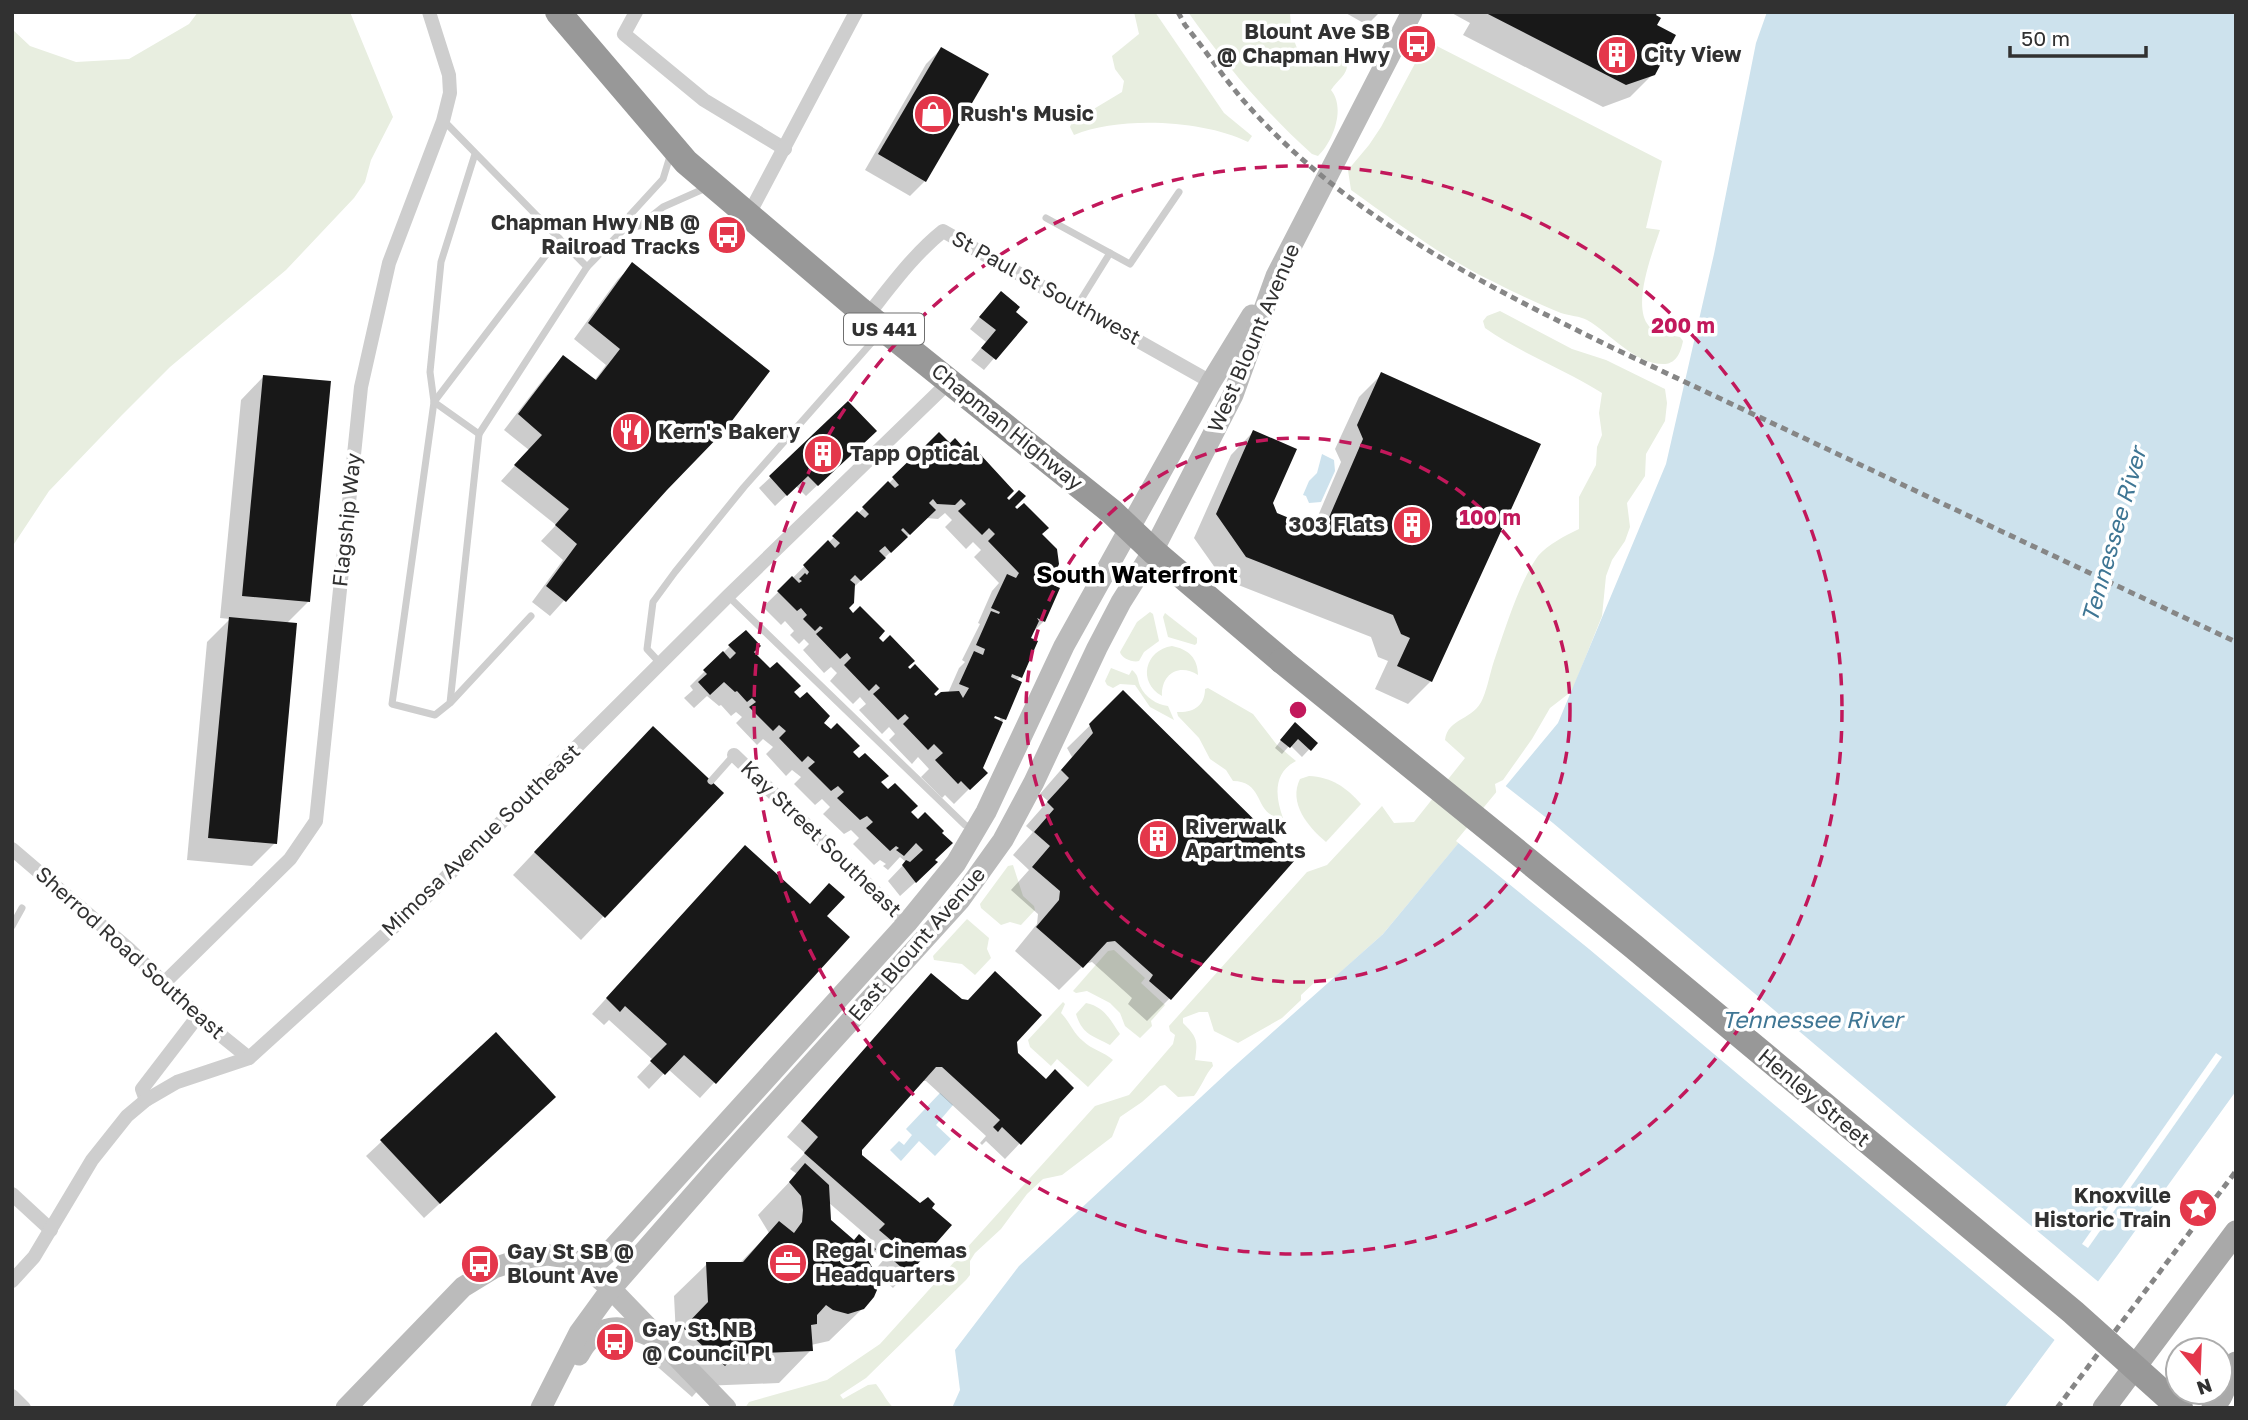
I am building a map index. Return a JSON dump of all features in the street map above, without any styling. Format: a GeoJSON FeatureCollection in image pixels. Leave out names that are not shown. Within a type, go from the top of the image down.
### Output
{"type":"FeatureCollection","features":[{"type":"Feature","properties":{"kind":"highway","name":"Chapman Highway"},"geometry":{"type":"LineString","coordinates":[[558,12],[673,146],[712,185],[875,322],[1130,529],[1282,660]]}},
{"type":"Feature","properties":{"kind":"highway","name":"Henley Street"},"geometry":{"type":"LineString","coordinates":[[1282,660],[1633,946],[2073,1312],[2180,1408]]}},
{"type":"Feature","properties":{"kind":"main road","name":"West Blount Avenue"},"geometry":{"type":"LineString","coordinates":[[1153,551],[1233,395],[1276,276],[1412,12]]}},
{"type":"Feature","properties":{"kind":"main road"},"geometry":{"type":"LineString","coordinates":[[585,1266],[597,1262],[612,1250],[907,923],[957,863],[1001,783],[1064,646],[1211,382],[1276,276]]}},
{"type":"Feature","properties":{"kind":"main road"},"geometry":{"type":"LineString","coordinates":[[1211,382],[1233,395]]}},
{"type":"Feature","properties":{"kind":"main road","name":"East Blount Avenue"},"geometry":{"type":"LineString","coordinates":[[541,1408],[579,1332],[611,1289],[960,900],[1003,840],[1034,782],[1097,648],[1121,602],[1153,551]]}},
{"type":"Feature","properties":{"kind":"main road"},"geometry":{"type":"LineString","coordinates":[[977,829],[1003,840]]}},
{"type":"Feature","properties":{"kind":"main road"},"geometry":{"type":"LineString","coordinates":[[907,923],[924,940]]}},
{"type":"Feature","properties":{"kind":"main road"},"geometry":{"type":"LineString","coordinates":[[699,1151],[717,1168]]}},
{"type":"Feature","properties":{"kind":"main road"},"geometry":{"type":"LineString","coordinates":[[2104,1408],[2236,1233]]}},
{"type":"Feature","properties":{"kind":"main road"},"geometry":{"type":"LineString","coordinates":[[346,1408],[463,1287],[494,1268],[518,1260],[548,1255],[568,1258],[585,1266],[664,1342],[726,1408]]}},
{"type":"Feature","properties":{"kind":"main road"},"geometry":{"type":"LineString","coordinates":[[541,1408],[555,1397],[565,1384],[585,1344],[597,1333],[623,1327],[635,1329],[664,1342]]}},
{"type":"Feature","properties":{"kind":"main road"},"geometry":{"type":"LineString","coordinates":[[2213,1408],[2236,1363]]}},
{"type":"Feature","properties":{"kind":"street","name":"Flagship Way"},"geometry":{"type":"LineString","coordinates":[[164,983],[290,859],[316,821],[361,387],[388,263],[443,121],[450,93],[449,75],[429,12]]}},
{"type":"Feature","properties":{"kind":"street"},"geometry":{"type":"LineString","coordinates":[[636,12],[624,34],[704,100],[785,149]]}},
{"type":"Feature","properties":{"kind":"street"},"geometry":{"type":"LineString","coordinates":[[748,216],[856,12]]}},
{"type":"Feature","properties":{"kind":"street","name":"St Paul St Southwest"},"geometry":{"type":"LineString","coordinates":[[875,322],[895,281],[943,231],[1211,382]]}},
{"type":"Feature","properties":{"kind":"street","name":"Mimosa Avenue Southeast"},"geometry":{"type":"LineString","coordinates":[[12,1282],[34,1256],[92,1160],[127,1116],[146,1100],[177,1082],[249,1058],[420,903],[728,596],[950,381]]}},
{"type":"Feature","properties":{"kind":"street","name":"Kay Street Southeast"},"geometry":{"type":"LineString","coordinates":[[734,755],[907,923]]}},
{"type":"Feature","properties":{"kind":"street","name":"Sherrod Road Southeast"},"geometry":{"type":"LineString","coordinates":[[12,849],[130,949],[198,1016],[249,1058]]}},
{"type":"Feature","properties":{"kind":"street"},"geometry":{"type":"LineString","coordinates":[[146,1100],[142,1089],[198,1016]]}},
{"type":"Feature","properties":{"kind":"street"},"geometry":{"type":"LineString","coordinates":[[12,1194],[51,1230]]}},
{"type":"Feature","properties":{"kind":"street"},"geometry":{"type":"LineString","coordinates":[[12,1396],[24,1408]]}},
{"type":"Feature","properties":{"kind":"lane"},"geometry":{"type":"LineString","coordinates":[[443,121],[587,267]]}},
{"type":"Feature","properties":{"kind":"lane"},"geometry":{"type":"LineString","coordinates":[[450,703],[479,434],[587,267],[625,228],[630,215],[663,179],[673,146]]}},
{"type":"Feature","properties":{"kind":"lane"},"geometry":{"type":"LineString","coordinates":[[475,154],[441,262],[430,372],[434,401],[392,704],[435,715],[450,703],[531,616]]}},
{"type":"Feature","properties":{"kind":"lane"},"geometry":{"type":"LineString","coordinates":[[625,228],[639,226],[663,206],[712,185]]}},
{"type":"Feature","properties":{"kind":"lane"},"geometry":{"type":"LineString","coordinates":[[1046,218],[1130,264],[1179,192]]}},
{"type":"Feature","properties":{"kind":"lane"},"geometry":{"type":"LineString","coordinates":[[434,401],[559,238]]}},
{"type":"Feature","properties":{"kind":"lane"},"geometry":{"type":"LineString","coordinates":[[1077,306],[1110,253]]}},
{"type":"Feature","properties":{"kind":"lane"},"geometry":{"type":"LineString","coordinates":[[660,663],[647,649],[653,602],[875,322]]}},
{"type":"Feature","properties":{"kind":"lane"},"geometry":{"type":"LineString","coordinates":[[434,401],[479,434]]}},
{"type":"Feature","properties":{"kind":"lane"},"geometry":{"type":"LineString","coordinates":[[728,596],[965,825],[977,829]]}},
{"type":"Feature","properties":{"kind":"lane"},"geometry":{"type":"LineString","coordinates":[[711,781],[734,755]]}},
{"type":"Feature","properties":{"kind":"lane"},"geometry":{"type":"LineString","coordinates":[[12,926],[22,908]]}},
{"type":"Feature","properties":{"kind":"shaded area"},"geometry":{"type":"Polygon","coordinates":[[[198,12],[350,12],[393,117],[371,160],[365,182],[354,198],[286,270],[170,367],[122,415],[49,491],[12,547],[12,29],[30,46],[76,62],[129,59],[189,24],[198,12]]]}},
{"type":"Feature","properties":{"kind":"shaded area"},"geometry":{"type":"Polygon","coordinates":[[[1134,12],[1155,12],[1224,113],[1252,136],[1248,142],[1208,129],[1161,123],[1114,125],[1074,135],[1070,127],[1072,122],[1122,92],[1124,81],[1115,69],[1112,56],[1139,34],[1134,12]]]}},
{"type":"Feature","properties":{"kind":"shaded area"},"geometry":{"type":"Polygon","coordinates":[[[1188,12],[1290,12],[1294,40],[1309,65],[1329,53],[1345,57],[1346,71],[1331,90],[1337,106],[1336,124],[1333,134],[1318,156],[1312,154],[1262,104],[1231,69],[1188,12]]]}},
{"type":"Feature","properties":{"kind":"shaded area"},"geometry":{"type":"Polygon","coordinates":[[[1427,41],[1662,161],[1646,228],[1660,230],[1645,278],[1642,306],[1644,317],[1652,329],[1680,337],[1683,341],[1680,352],[1673,361],[1665,364],[1643,359],[1587,320],[1553,310],[1456,262],[1351,190],[1348,170],[1381,127],[1427,41]]]}},
{"type":"Feature","properties":{"kind":"shaded area"},"geometry":{"type":"Polygon","coordinates":[[[1500,311],[1572,349],[1606,360],[1665,389],[1665,421],[1646,454],[1645,476],[1627,503],[1630,527],[1606,576],[1602,616],[1572,691],[1550,708],[1503,780],[1495,784],[1497,797],[1383,934],[1335,977],[1314,983],[1282,1018],[1238,1043],[1214,1031],[1208,1012],[1199,1012],[1183,1018],[1183,1023],[1195,1039],[1195,1060],[1212,1062],[1213,1066],[1194,1096],[1178,1097],[1165,1085],[1160,1086],[1120,1117],[1112,1137],[1062,1175],[1043,1179],[1027,1194],[1001,1229],[975,1253],[970,1261],[970,1275],[966,1280],[866,1378],[840,1395],[843,1399],[868,1385],[876,1384],[894,1408],[745,1408],[749,1402],[827,1380],[880,1344],[1095,1106],[1129,1095],[1173,1044],[1175,1035],[1169,1026],[1307,872],[1327,865],[1382,806],[1394,823],[1414,822],[1465,758],[1445,740],[1447,733],[1451,727],[1474,711],[1483,698],[1513,607],[1538,556],[1552,544],[1579,529],[1579,497],[1596,465],[1597,447],[1602,435],[1599,413],[1602,393],[1485,328],[1483,321],[1487,316],[1500,311]]]}},
{"type":"Feature","properties":{"kind":"shaded area"},"geometry":{"type":"Polygon","coordinates":[[[1150,612],[1153,614],[1159,641],[1144,652],[1139,661],[1128,660],[1120,652],[1137,622],[1150,612]]]}},
{"type":"Feature","properties":{"kind":"shaded area"},"geometry":{"type":"Polygon","coordinates":[[[1165,613],[1197,638],[1195,645],[1168,637],[1163,617],[1165,613]]]}},
{"type":"Feature","properties":{"kind":"shaded area"},"geometry":{"type":"Polygon","coordinates":[[[1172,646],[1191,655],[1198,675],[1185,670],[1173,672],[1165,681],[1162,696],[1149,683],[1148,667],[1156,654],[1172,646]]]}},
{"type":"Feature","properties":{"kind":"shaded area"},"geometry":{"type":"Polygon","coordinates":[[[1111,668],[1129,675],[1132,670],[1145,694],[1168,706],[1174,720],[1150,707],[1135,685],[1120,684],[1113,688],[1107,685],[1105,681],[1111,668]]]}},
{"type":"Feature","properties":{"kind":"shaded area"},"geometry":{"type":"Polygon","coordinates":[[[1208,688],[1253,714],[1277,745],[1296,761],[1283,772],[1278,786],[1278,802],[1283,818],[1267,812],[1251,787],[1233,781],[1226,770],[1210,759],[1199,738],[1178,716],[1177,712],[1197,707],[1208,688]]]}},
{"type":"Feature","properties":{"kind":"shaded area"},"geometry":{"type":"Polygon","coordinates":[[[1309,776],[1338,784],[1361,804],[1326,842],[1307,822],[1298,806],[1296,797],[1300,779],[1309,776]]]}},
{"type":"Feature","properties":{"kind":"shaded area"},"geometry":{"type":"Polygon","coordinates":[[[1013,865],[1023,896],[1035,910],[1021,925],[1010,922],[1001,925],[981,908],[980,904],[1008,866],[1013,865]]]}},
{"type":"Feature","properties":{"kind":"shaded area"},"geometry":{"type":"Polygon","coordinates":[[[967,919],[989,938],[987,949],[991,958],[975,975],[962,964],[934,960],[933,956],[967,919]]]}},
{"type":"Feature","properties":{"kind":"shaded area"},"geometry":{"type":"Polygon","coordinates":[[[1114,950],[1145,978],[1141,983],[1165,1005],[1151,1021],[1152,1026],[1140,1038],[1125,1026],[1120,1013],[1110,1003],[1087,991],[1073,991],[1108,951],[1114,950]]]}},
{"type":"Feature","properties":{"kind":"shaded area"},"geometry":{"type":"Polygon","coordinates":[[[1063,1002],[1065,1004],[1061,1013],[1077,1035],[1086,1044],[1113,1060],[1088,1087],[1057,1059],[1051,1066],[1030,1047],[1028,1040],[1063,1002]]]}},
{"type":"Feature","properties":{"kind":"shaded area"},"geometry":{"type":"Polygon","coordinates":[[[1086,1003],[1102,1011],[1120,1034],[1110,1045],[1089,1034],[1079,1021],[1076,1014],[1086,1003]]]}},
{"type":"Feature","properties":{"kind":"water","name":"Tennessee River"},"geometry":{"type":"Polygon","coordinates":[[[1767,12],[2236,12],[2236,1091],[2004,1408],[952,1408],[960,1390],[955,1350],[1019,1266],[1229,1071],[1383,934],[1558,723],[1666,464],[1714,254],[1756,43],[1767,12]]]}},
{"type":"Feature","properties":{"kind":"water"},"geometry":{"type":"Polygon","coordinates":[[[1322,454],[1334,460],[1335,471],[1321,502],[1309,503],[1303,495],[1309,481],[1317,473],[1322,454]]]}},
{"type":"Feature","properties":{"kind":"water"},"geometry":{"type":"Polygon","coordinates":[[[940,1093],[953,1105],[936,1125],[951,1139],[935,1156],[919,1141],[901,1161],[890,1150],[899,1141],[904,1145],[912,1135],[906,1129],[940,1093]]]}},
{"type":"Feature","properties":{"kind":"pier"},"geometry":{"type":"Polygon","coordinates":[[[1503,784],[1553,823],[2101,1284],[2057,1342],[1589,949],[1456,841],[1503,784]]]}},
{"type":"Feature","properties":{"kind":"pier"},"geometry":{"type":"Polygon","coordinates":[[[2216,1053],[2222,1057],[2088,1248],[2082,1244],[2216,1053]]]}},
{"type":"Feature","properties":{"kind":"building","name":"City View"},"geometry":{"type":"Polygon","coordinates":[[[1484,12],[1658,12],[1656,15],[1661,18],[1657,25],[1676,35],[1655,75],[1626,85],[1484,12]]]}},
{"type":"Feature","properties":{"kind":"building","name":"Rush's Music"},"geometry":{"type":"Polygon","coordinates":[[[941,47],[989,74],[926,182],[878,154],[941,47]]]}},
{"type":"Feature","properties":{"kind":"building","name":"Kern's Bakery"},"geometry":{"type":"Polygon","coordinates":[[[632,262],[770,371],[725,430],[566,602],[546,586],[577,544],[555,525],[569,509],[514,465],[542,435],[518,414],[563,355],[596,380],[620,349],[588,323],[632,262]]]}},
{"type":"Feature","properties":{"kind":"building"},"geometry":{"type":"Polygon","coordinates":[[[1001,291],[1020,307],[1016,312],[1028,322],[996,360],[981,348],[996,330],[979,317],[1001,291]]]}},
{"type":"Feature","properties":{"kind":"building","name":"303 Flats"},"geometry":{"type":"Polygon","coordinates":[[[1381,372],[1541,444],[1432,682],[1397,666],[1410,638],[1401,634],[1393,615],[1246,557],[1216,514],[1253,430],[1297,449],[1273,503],[1277,513],[1313,528],[1327,522],[1363,439],[1357,425],[1381,372]]]}},
{"type":"Feature","properties":{"kind":"building"},"geometry":{"type":"Polygon","coordinates":[[[263,375],[331,381],[310,602],[242,596],[263,375]]]}},
{"type":"Feature","properties":{"kind":"building","name":"Tapp Optical"},"geometry":{"type":"Polygon","coordinates":[[[848,401],[877,431],[818,486],[808,476],[787,496],[769,476],[848,401]]]}},
{"type":"Feature","properties":{"kind":"building"},"geometry":{"type":"Polygon","coordinates":[[[939,432],[950,443],[955,438],[963,447],[968,441],[1014,491],[1007,498],[1009,500],[1019,490],[1026,496],[1015,507],[1017,509],[1024,503],[1049,528],[1042,534],[1057,549],[1059,564],[1051,584],[1060,588],[1045,622],[1037,618],[1039,621],[1031,638],[1038,641],[1022,678],[1012,674],[1011,677],[1022,682],[1006,720],[995,716],[994,718],[1003,722],[983,768],[988,773],[970,790],[961,781],[958,784],[935,760],[943,753],[934,744],[928,750],[903,724],[909,718],[905,714],[898,720],[873,694],[880,688],[876,684],[869,691],[844,665],[851,658],[847,653],[840,659],[816,634],[823,628],[820,626],[815,631],[803,619],[807,615],[801,608],[797,611],[777,591],[792,576],[799,583],[802,581],[799,579],[809,572],[803,565],[828,540],[835,548],[840,543],[832,536],[857,511],[865,518],[869,514],[862,507],[888,481],[895,488],[899,485],[892,477],[918,452],[925,459],[928,455],[922,449],[939,432]],[[933,499],[929,503],[936,510],[910,535],[903,528],[901,530],[908,537],[891,553],[885,546],[879,551],[886,558],[861,581],[855,575],[850,580],[855,584],[854,603],[849,608],[853,613],[860,606],[885,631],[879,638],[883,642],[890,635],[915,661],[908,667],[910,669],[915,664],[939,689],[934,694],[936,696],[941,692],[959,691],[963,698],[969,688],[959,684],[974,651],[983,655],[985,649],[976,645],[991,611],[1000,612],[991,608],[1007,574],[1016,578],[1019,573],[988,541],[995,534],[989,528],[982,535],[958,511],[966,504],[961,499],[955,505],[937,504],[933,499]]]}},
{"type":"Feature","properties":{"kind":"building"},"geometry":{"type":"Polygon","coordinates":[[[229,617],[297,623],[277,844],[208,838],[229,617]]]}},
{"type":"Feature","properties":{"kind":"building"},"geometry":{"type":"Polygon","coordinates":[[[746,630],[761,646],[754,652],[770,668],[777,662],[801,686],[794,692],[800,698],[807,692],[830,716],[824,723],[831,729],[837,723],[860,746],[853,752],[859,758],[865,753],[889,776],[881,782],[888,789],[895,783],[918,806],[911,812],[918,819],[925,812],[953,843],[916,883],[902,865],[906,860],[910,862],[923,850],[916,843],[904,856],[896,850],[899,848],[896,846],[890,851],[866,828],[873,822],[867,816],[860,820],[837,798],[844,792],[838,786],[831,791],[808,768],[815,762],[808,756],[802,762],[779,738],[786,731],[779,725],[773,731],[749,707],[756,702],[752,698],[747,702],[724,682],[710,695],[698,682],[707,674],[703,670],[723,651],[730,659],[736,653],[728,645],[746,630]]]}},
{"type":"Feature","properties":{"kind":"building","name":"Riverwalk Apartments"},"geometry":{"type":"Polygon","coordinates":[[[1123,690],[1295,860],[1171,1000],[1149,981],[1153,975],[1115,941],[1107,942],[1083,968],[1036,927],[1059,900],[1060,891],[1032,867],[1050,846],[1034,832],[1054,809],[1047,802],[1069,778],[1061,770],[1093,733],[1089,724],[1123,690]]]}},
{"type":"Feature","properties":{"kind":"building"},"geometry":{"type":"Polygon","coordinates":[[[1295,722],[1318,743],[1311,751],[1298,739],[1290,748],[1280,740],[1295,722]]]}},
{"type":"Feature","properties":{"kind":"building"},"geometry":{"type":"Polygon","coordinates":[[[653,726],[724,793],[605,918],[534,852],[653,726]]]}},
{"type":"Feature","properties":{"kind":"building"},"geometry":{"type":"Polygon","coordinates":[[[745,845],[810,904],[829,883],[845,897],[827,916],[850,937],[716,1084],[684,1055],[665,1075],[650,1061],[667,1044],[625,1006],[620,1012],[606,998],[745,845]]]}},
{"type":"Feature","properties":{"kind":"building"},"geometry":{"type":"Polygon","coordinates":[[[995,971],[1042,1015],[1017,1042],[1018,1053],[1046,1079],[1055,1069],[1074,1088],[1021,1145],[1002,1127],[998,1132],[993,1127],[1000,1120],[942,1067],[936,1067],[862,1150],[862,1155],[920,1203],[928,1197],[935,1204],[932,1208],[952,1225],[909,1274],[887,1255],[900,1241],[895,1237],[892,1241],[879,1230],[885,1224],[804,1153],[818,1137],[801,1121],[931,973],[962,999],[968,1000],[995,971]]]}},
{"type":"Feature","properties":{"kind":"building"},"geometry":{"type":"Polygon","coordinates":[[[496,1032],[556,1097],[440,1204],[380,1140],[496,1032]]]}},
{"type":"Feature","properties":{"kind":"building","name":"Regal Cinemas Headquarters"},"geometry":{"type":"Polygon","coordinates":[[[805,1163],[829,1185],[831,1220],[854,1240],[859,1234],[876,1249],[868,1260],[875,1272],[877,1290],[864,1309],[848,1314],[826,1305],[817,1315],[817,1324],[811,1325],[813,1351],[737,1354],[725,1366],[683,1328],[708,1302],[706,1262],[743,1262],[779,1221],[794,1233],[802,1222],[803,1210],[801,1196],[789,1182],[805,1163]]]}},
{"type":"Feature","properties":{"kind":"railway"},"geometry":{"type":"LineString","coordinates":[[1178,12],[1234,89],[1290,148],[1375,216],[1467,273],[1613,348],[2236,642]]}},
{"type":"Feature","properties":{"kind":"railway"},"geometry":{"type":"LineString","coordinates":[[2057,1408],[2236,1171]]}},
{"type":"Feature","properties":{"kind":"place","name":"Blount Ave SB @ Chapman Hwy"},"geometry":{"type":"Point","coordinates":[1417,44]}},
{"type":"Feature","properties":{"kind":"place","name":"City View"},"geometry":{"type":"Point","coordinates":[1617,55]}},
{"type":"Feature","properties":{"kind":"place","name":"Rush's Music"},"geometry":{"type":"Point","coordinates":[933,114]}},
{"type":"Feature","properties":{"kind":"place","name":"Chapman Hwy NB @ Railroad Tracks"},"geometry":{"type":"Point","coordinates":[727,235]}},
{"type":"Feature","properties":{"kind":"place","name":"Kern's Bakery"},"geometry":{"type":"Point","coordinates":[631,432]}},
{"type":"Feature","properties":{"kind":"place","name":"Tapp Optical"},"geometry":{"type":"Point","coordinates":[823,454]}},
{"type":"Feature","properties":{"kind":"place","name":"303 Flats"},"geometry":{"type":"Point","coordinates":[1412,525]}},
{"type":"Feature","properties":{"kind":"place","name":"Riverwalk Apartments"},"geometry":{"type":"Point","coordinates":[1158,839]}},
{"type":"Feature","properties":{"kind":"place","name":"Knoxville Historic Train"},"geometry":{"type":"Point","coordinates":[2198,1208]}},
{"type":"Feature","properties":{"kind":"place","name":"Regal Cinemas Headquarters"},"geometry":{"type":"Point","coordinates":[788,1263]}},
{"type":"Feature","properties":{"kind":"place","name":"Gay St SB @ Blount Ave"},"geometry":{"type":"Point","coordinates":[480,1264]}},
{"type":"Feature","properties":{"kind":"place","name":"Gay St. NB @ Council Pl"},"geometry":{"type":"Point","coordinates":[615,1342]}},
{"type":"Feature","properties":{"kind":"district","name":"South Waterfront"},"geometry":{"type":"Point","coordinates":[1137,575]}}]}
